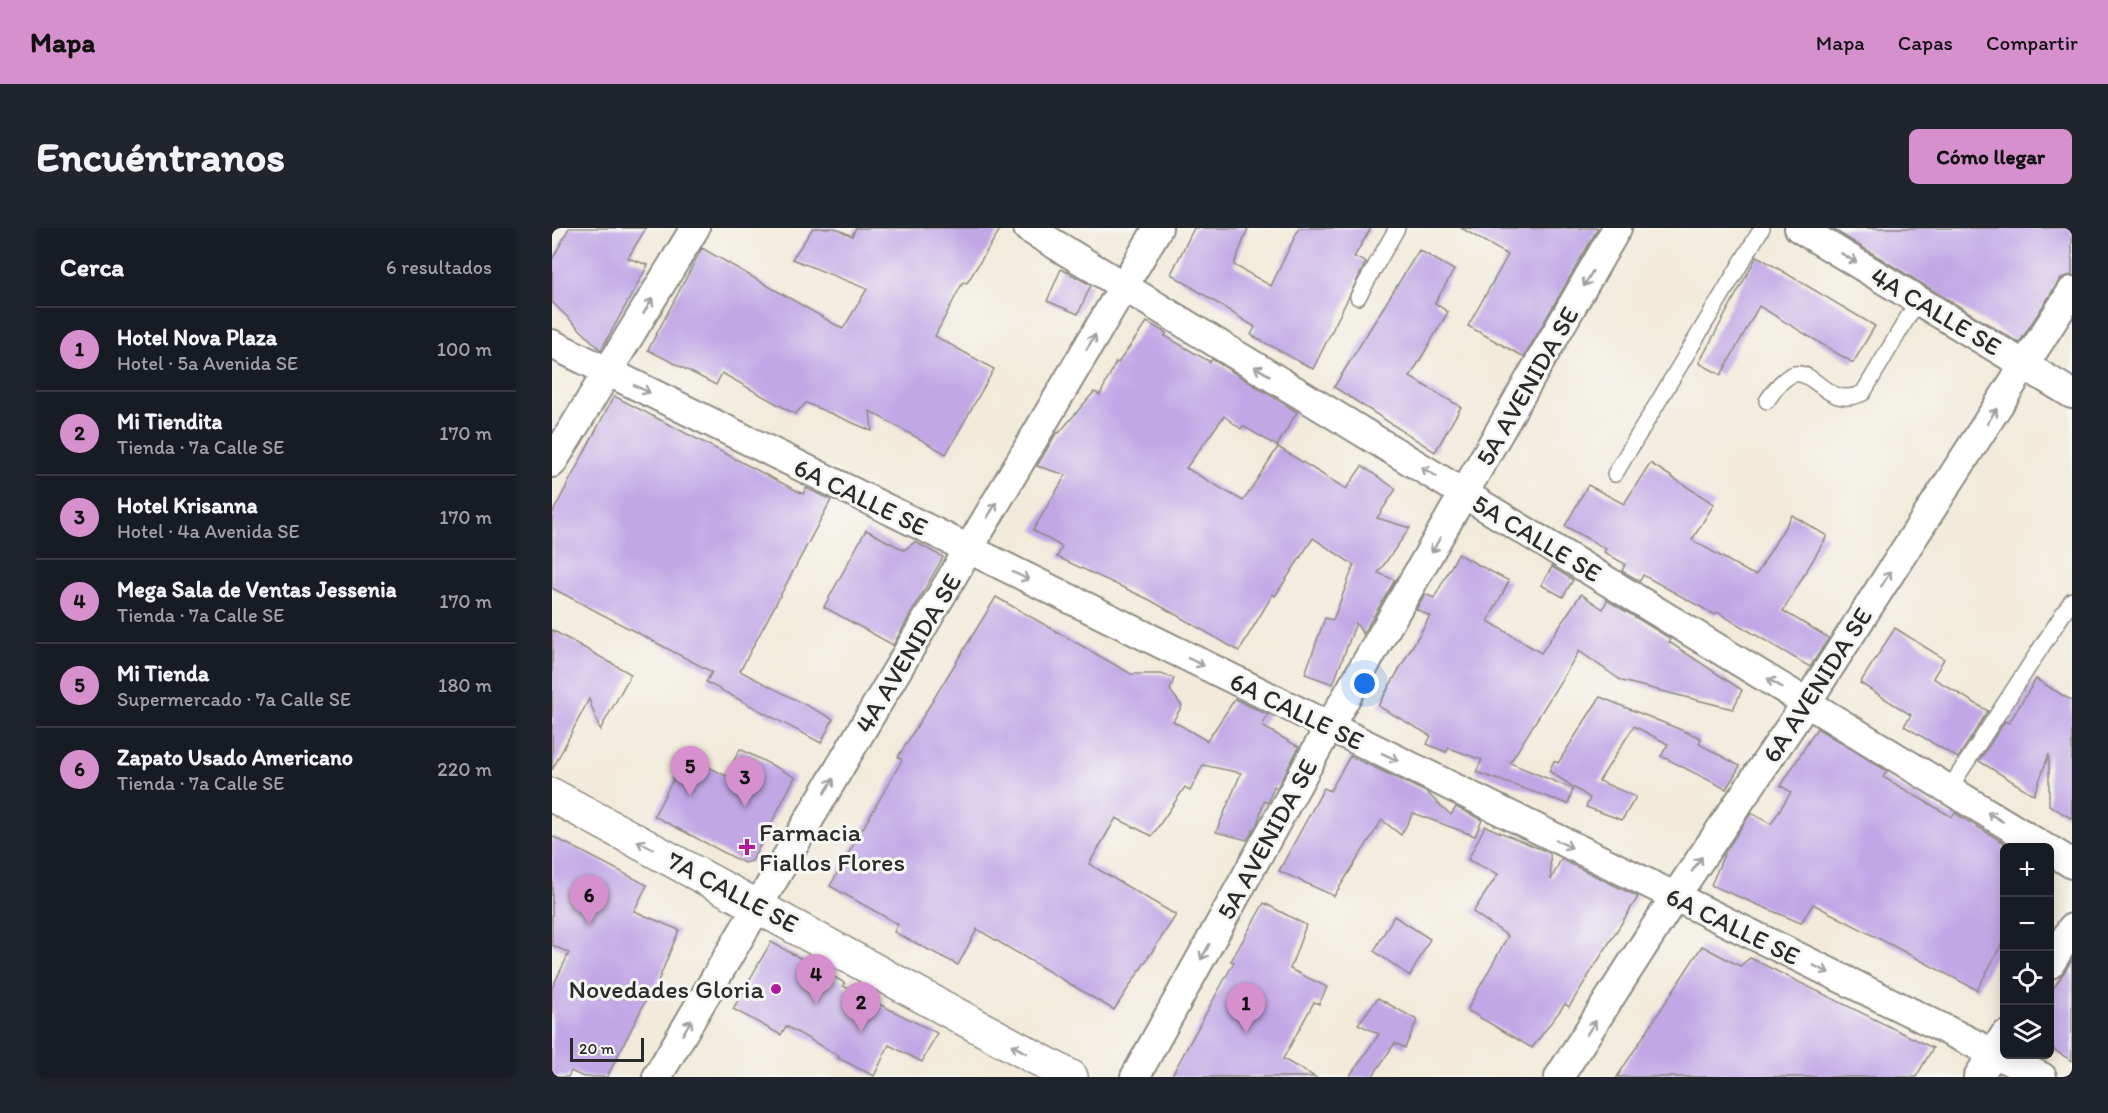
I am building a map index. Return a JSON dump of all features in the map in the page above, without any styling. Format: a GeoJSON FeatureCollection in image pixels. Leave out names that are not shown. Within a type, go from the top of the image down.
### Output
{"type":"FeatureCollection","features":[{"type":"Feature","properties":{"kind":"main road","name":"7A CALLE SE"},"geometry":{"type":"LineString","coordinates":[[552,795],[1071,1077]]}},
{"type":"Feature","properties":{"kind":"street"},"geometry":{"type":"LineString","coordinates":[[552,464],[695,228]]}},
{"type":"Feature","properties":{"kind":"street","name":"5A CALLE SE"},"geometry":{"type":"LineString","coordinates":[[1028,228],[2037,843]]}},
{"type":"Feature","properties":{"kind":"street","name":"4A AVENIDA SE"},"geometry":{"type":"LineString","coordinates":[[657,1077],[1158,228]]}},
{"type":"Feature","properties":{"kind":"street","name":"5A AVENIDA SE"},"geometry":{"type":"LineString","coordinates":[[1135,1077],[1329,727],[1617,228]]}},
{"type":"Feature","properties":{"kind":"street","name":"4A CALLE SE"},"geometry":{"type":"LineString","coordinates":[[1799,228],[2072,394]]}},
{"type":"Feature","properties":{"kind":"street","name":"6A AVENIDA SE"},"geometry":{"type":"LineString","coordinates":[[1559,1077],[1674,898],[1807,702],[2072,291]]}},
{"type":"Feature","properties":{"kind":"street","name":"6A CALLE SE"},"geometry":{"type":"LineString","coordinates":[[552,344],[1674,898],[1999,1045],[2042,1077]]}},
{"type":"Feature","properties":{"kind":"street"},"geometry":{"type":"LineString","coordinates":[[2054,853],[2072,864]]}},
{"type":"Feature","properties":{"kind":"street"},"geometry":{"type":"LineString","coordinates":[[2054,956],[2072,927]]}},
{"type":"Feature","properties":{"kind":"street"},"geometry":{"type":"LineString","coordinates":[[1978,1077],[1999,1045]]}},
{"type":"Feature","properties":{"kind":"lane"},"geometry":{"type":"LineString","coordinates":[[1358,297],[1397,228]]}},
{"type":"Feature","properties":{"kind":"lane"},"geometry":{"type":"LineString","coordinates":[[1615,474],[1762,228]]}},
{"type":"Feature","properties":{"kind":"lane"},"geometry":{"type":"LineString","coordinates":[[1767,401],[1780,380],[1791,373],[1804,375],[1837,397],[1850,399],[1863,393],[1918,300]]}},
{"type":"Feature","properties":{"kind":"lane"},"geometry":{"type":"LineString","coordinates":[[1949,789],[2072,600]]}},
{"type":"Feature","properties":{"kind":"building"},"geometry":{"type":"Polygon","coordinates":[[[569,228],[646,228],[628,258],[648,265],[601,350],[552,302],[552,260],[569,228]]]}},
{"type":"Feature","properties":{"kind":"building"},"geometry":{"type":"Polygon","coordinates":[[[813,228],[835,228],[852,236],[856,228],[1001,228],[967,283],[963,282],[935,336],[994,369],[946,454],[870,411],[872,431],[806,403],[795,414],[722,373],[716,385],[648,350],[702,248],[843,329],[867,289],[792,259],[813,228]]]}},
{"type":"Feature","properties":{"kind":"building"},"geometry":{"type":"Polygon","coordinates":[[[1194,228],[1248,228],[1234,265],[1271,286],[1299,228],[1371,228],[1354,257],[1366,262],[1313,369],[1251,335],[1255,327],[1171,274],[1194,228]]]}},
{"type":"Feature","properties":{"kind":"building"},"geometry":{"type":"Polygon","coordinates":[[[1461,228],[1598,228],[1524,357],[1468,326],[1508,255],[1461,228]]]}},
{"type":"Feature","properties":{"kind":"building"},"geometry":{"type":"Polygon","coordinates":[[[1831,228],[2072,228],[2072,275],[2061,278],[2019,343],[1831,228]]]}},
{"type":"Feature","properties":{"kind":"building"},"geometry":{"type":"Polygon","coordinates":[[[1419,250],[1454,270],[1435,303],[1448,312],[1410,377],[1461,407],[1435,452],[1334,387],[1419,250]]]}},
{"type":"Feature","properties":{"kind":"building"},"geometry":{"type":"Polygon","coordinates":[[[1757,256],[1875,326],[1853,363],[1759,306],[1721,375],[1699,363],[1757,256]]]}},
{"type":"Feature","properties":{"kind":"building"},"geometry":{"type":"Polygon","coordinates":[[[1061,269],[1091,285],[1078,314],[1047,301],[1061,269]]]}},
{"type":"Feature","properties":{"kind":"building"},"geometry":{"type":"Polygon","coordinates":[[[1147,322],[1166,333],[1165,336],[1210,362],[1212,359],[1297,412],[1277,446],[1243,426],[1241,429],[1224,416],[1186,468],[1243,501],[1278,447],[1346,489],[1362,466],[1396,489],[1377,518],[1410,528],[1378,573],[1395,580],[1363,634],[1356,623],[1333,684],[1305,674],[1325,618],[1333,620],[1354,565],[1313,538],[1275,596],[1273,594],[1239,651],[1150,600],[1057,557],[1062,547],[1033,530],[1066,475],[1037,466],[1057,432],[1059,433],[1094,392],[1100,395],[1116,362],[1118,363],[1147,322]]]}},
{"type":"Feature","properties":{"kind":"building"},"geometry":{"type":"Polygon","coordinates":[[[614,396],[803,494],[806,488],[831,500],[740,671],[833,719],[821,743],[706,682],[712,672],[552,588],[552,514],[614,396]]]}},
{"type":"Feature","properties":{"kind":"building"},"geometry":{"type":"Polygon","coordinates":[[[1650,463],[1714,504],[1692,540],[1750,573],[1756,575],[1792,515],[1827,536],[1783,611],[1829,638],[1810,667],[1717,612],[1715,615],[1643,575],[1640,581],[1622,571],[1625,564],[1604,552],[1606,549],[1565,526],[1588,485],[1624,504],[1650,463]]]}},
{"type":"Feature","properties":{"kind":"building"},"geometry":{"type":"Polygon","coordinates":[[[866,530],[904,550],[915,542],[943,557],[893,645],[824,607],[866,530]]]}},
{"type":"Feature","properties":{"kind":"building"},"geometry":{"type":"Polygon","coordinates":[[[1458,554],[1509,581],[1488,621],[1541,653],[1581,594],[1603,609],[1607,600],[1671,639],[1669,642],[1742,690],[1733,709],[1622,681],[1579,651],[1510,763],[1573,789],[1568,804],[1476,772],[1482,760],[1449,748],[1446,752],[1427,744],[1431,736],[1378,706],[1430,616],[1416,609],[1425,594],[1434,598],[1458,554]]]}},
{"type":"Feature","properties":{"kind":"building"},"geometry":{"type":"Polygon","coordinates":[[[1552,567],[1573,580],[1563,597],[1541,585],[1552,567]]]}},
{"type":"Feature","properties":{"kind":"building"},"geometry":{"type":"Polygon","coordinates":[[[996,597],[1131,674],[1161,674],[1174,678],[1170,690],[1182,706],[1173,721],[1207,741],[1235,699],[1268,715],[1262,726],[1299,747],[1277,788],[1274,786],[1268,803],[1264,801],[1257,824],[1247,840],[1216,832],[1241,773],[1203,765],[1190,791],[1185,787],[1152,836],[1116,818],[1089,864],[1176,915],[1114,1010],[977,929],[958,965],[894,932],[898,924],[830,886],[902,760],[898,757],[996,597]]]}},
{"type":"Feature","properties":{"kind":"building"},"geometry":{"type":"Polygon","coordinates":[[[1895,628],[1944,659],[1933,678],[1988,711],[1958,758],[1904,726],[1911,715],[1860,683],[1895,628]]]}},
{"type":"Feature","properties":{"kind":"building"},"geometry":{"type":"Polygon","coordinates":[[[552,630],[631,674],[600,730],[589,699],[552,770],[552,630]]]}},
{"type":"Feature","properties":{"kind":"building"},"geometry":{"type":"Polygon","coordinates":[[[2036,679],[2072,701],[2072,819],[2049,805],[2049,754],[2034,795],[1979,761],[2005,721],[2009,723],[2036,679]]]}},
{"type":"Feature","properties":{"kind":"building"},"geometry":{"type":"Polygon","coordinates":[[[1600,697],[1701,738],[1699,744],[1740,766],[1726,789],[1661,756],[1668,744],[1634,726],[1599,781],[1636,797],[1622,820],[1586,807],[1590,798],[1549,771],[1554,761],[1558,763],[1600,697]]]}},
{"type":"Feature","properties":{"kind":"building"},"geometry":{"type":"Polygon","coordinates":[[[1817,728],[1887,771],[1883,777],[1952,817],[1955,813],[2004,843],[2000,843],[2000,947],[1977,990],[1813,904],[1801,923],[1711,885],[1725,852],[1751,813],[1771,824],[1791,792],[1781,786],[1817,728]]]}},
{"type":"Feature","properties":{"kind":"building"},"geometry":{"type":"Polygon","coordinates":[[[740,749],[795,777],[752,861],[744,863],[654,816],[686,755],[726,776],[740,749]]]}},
{"type":"Feature","properties":{"kind":"building"},"geometry":{"type":"Polygon","coordinates":[[[1350,756],[1426,792],[1451,815],[1456,807],[1482,820],[1475,836],[1413,813],[1401,835],[1382,820],[1334,896],[1279,871],[1324,788],[1330,791],[1350,756]]]}},
{"type":"Feature","properties":{"kind":"building"},"geometry":{"type":"Polygon","coordinates":[[[1485,826],[1550,853],[1551,880],[1561,859],[1638,897],[1569,1007],[1565,1004],[1532,1048],[1467,1010],[1508,936],[1473,912],[1498,874],[1468,860],[1485,826]]]}},
{"type":"Feature","properties":{"kind":"building"},"geometry":{"type":"Polygon","coordinates":[[[552,836],[647,885],[634,911],[679,930],[654,991],[651,990],[607,1077],[583,1077],[571,1071],[568,1077],[552,1077],[552,988],[569,953],[552,945],[552,836]]]}},
{"type":"Feature","properties":{"kind":"building"},"geometry":{"type":"Polygon","coordinates":[[[1264,903],[1306,925],[1290,969],[1327,987],[1319,1004],[1314,1002],[1283,1059],[1315,1077],[1171,1077],[1234,962],[1231,961],[1264,903]]]}},
{"type":"Feature","properties":{"kind":"building"},"geometry":{"type":"Polygon","coordinates":[[[1394,916],[1430,939],[1410,976],[1374,951],[1394,916]]]}},
{"type":"Feature","properties":{"kind":"building"},"geometry":{"type":"Polygon","coordinates":[[[771,942],[845,983],[843,986],[937,1033],[922,1062],[889,1045],[874,1076],[838,1058],[839,1056],[786,1026],[781,1035],[733,1009],[771,942]]]}},
{"type":"Feature","properties":{"kind":"building"},"geometry":{"type":"Polygon","coordinates":[[[1702,946],[1740,966],[1750,958],[1933,1048],[1916,1077],[1617,1077],[1702,946]]]}},
{"type":"Feature","properties":{"kind":"building"},"geometry":{"type":"Polygon","coordinates":[[[2072,960],[2072,1061],[2054,1050],[2054,987],[2072,960]]]}},
{"type":"Feature","properties":{"kind":"building"},"geometry":{"type":"Polygon","coordinates":[[[1378,998],[1417,1020],[1405,1048],[1395,1043],[1372,1077],[1349,1077],[1379,1034],[1358,1024],[1378,998]]]}},
{"type":"Feature","properties":{"kind":"place","name":"Mi Tienda"},"geometry":{"type":"Point","coordinates":[690,796]}},
{"type":"Feature","properties":{"kind":"place","name":"Hotel Krisanna"},"geometry":{"type":"Point","coordinates":[745,807]}},
{"type":"Feature","properties":{"kind":"place","name":"Farmacia Fiallos Flores"},"geometry":{"type":"Point","coordinates":[747,847]}},
{"type":"Feature","properties":{"kind":"place","name":"Zapato Usado Americano"},"geometry":{"type":"Point","coordinates":[589,925]}},
{"type":"Feature","properties":{"kind":"place","name":"Novedades Gloria"},"geometry":{"type":"Point","coordinates":[776,989]}},
{"type":"Feature","properties":{"kind":"place","name":"Mega Sala de Ventas Jessenia"},"geometry":{"type":"Point","coordinates":[816,1004]}},
{"type":"Feature","properties":{"kind":"place","name":"Mi Tiendita"},"geometry":{"type":"Point","coordinates":[861,1032]}},
{"type":"Feature","properties":{"kind":"place","name":"Hotel Nova Plaza"},"geometry":{"type":"Point","coordinates":[1246,1033]}}]}
